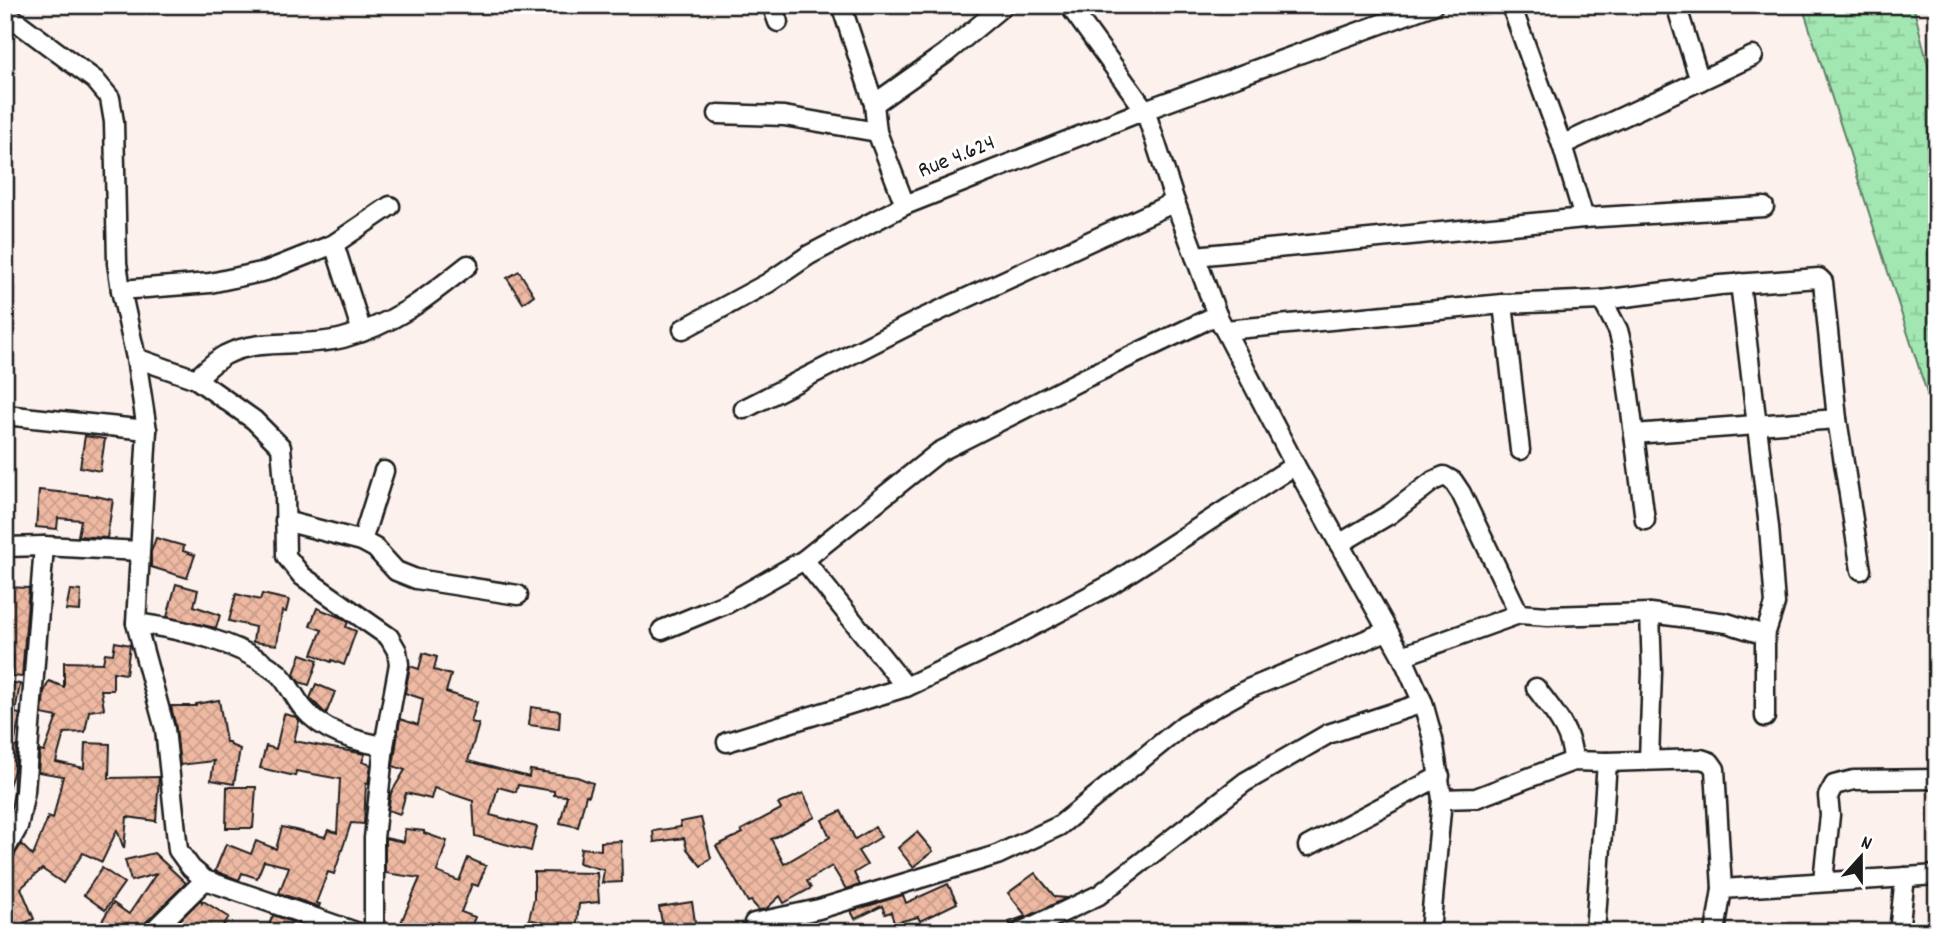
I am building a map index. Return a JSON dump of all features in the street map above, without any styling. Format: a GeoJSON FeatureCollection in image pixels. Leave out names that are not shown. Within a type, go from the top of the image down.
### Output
{"type":"FeatureCollection","features":[{"type":"Feature","properties":{"kind":"street","name":"Rue 4.624"},"geometry":{"type":"LineString","coordinates":[[841,5],[874,104],[877,132],[905,205],[1145,110],[1433,5]]}},
{"type":"Feature","properties":{"kind":"street"},"geometry":{"type":"LineString","coordinates":[[874,104],[946,53],[1004,5]]}},
{"type":"Feature","properties":{"kind":"street"},"geometry":{"type":"LineString","coordinates":[[1069,5],[1145,110],[1175,202],[1221,323],[1295,466],[1402,656],[1423,703],[1440,776],[1442,799],[1430,932]]}},
{"type":"Feature","properties":{"kind":"street"},"geometry":{"type":"LineString","coordinates":[[1511,5],[1562,145],[1584,218]]}},
{"type":"Feature","properties":{"kind":"street"},"geometry":{"type":"LineString","coordinates":[[1676,5],[1700,81]]}},
{"type":"Feature","properties":{"kind":"street"},"geometry":{"type":"LineString","coordinates":[[5,13],[94,80],[110,98],[114,122],[117,263],[147,430],[136,624],[165,729],[178,850],[191,868],[205,880],[356,932]]}},
{"type":"Feature","properties":{"kind":"street"},"geometry":{"type":"LineString","coordinates":[[1562,145],[1754,56]]}},
{"type":"Feature","properties":{"kind":"street"},"geometry":{"type":"LineString","coordinates":[[718,114],[784,116],[877,132]]}},
{"type":"Feature","properties":{"kind":"street"},"geometry":{"type":"LineString","coordinates":[[744,409],[919,320],[1175,202]]}},
{"type":"Feature","properties":{"kind":"street"},"geometry":{"type":"LineString","coordinates":[[121,290],[210,283],[255,274],[334,244],[390,205]]}},
{"type":"Feature","properties":{"kind":"street"},"geometry":{"type":"LineString","coordinates":[[682,329],[905,205]]}},
{"type":"Feature","properties":{"kind":"street"},"geometry":{"type":"LineString","coordinates":[[1195,256],[1584,218],[1764,207]]}},
{"type":"Feature","properties":{"kind":"street"},"geometry":{"type":"LineString","coordinates":[[334,244],[362,332]]}},
{"type":"Feature","properties":{"kind":"street"},"geometry":{"type":"LineString","coordinates":[[196,379],[225,355],[247,348],[340,339],[362,332],[410,310],[468,265]]}},
{"type":"Feature","properties":{"kind":"street"},"geometry":{"type":"LineString","coordinates":[[662,630],[728,603],[804,560],[939,452],[983,429],[1221,323],[1602,300],[1813,277],[1823,282],[1837,419],[1861,570]]}},
{"type":"Feature","properties":{"kind":"street"},"geometry":{"type":"LineString","coordinates":[[1740,283],[1775,604],[1765,635],[1765,717]]}},
{"type":"Feature","properties":{"kind":"street"},"geometry":{"type":"LineString","coordinates":[[1602,300],[1618,330],[1623,348],[1645,520]]}},
{"type":"Feature","properties":{"kind":"street"},"geometry":{"type":"LineString","coordinates":[[1503,304],[1520,450]]}},
{"type":"Feature","properties":{"kind":"street"},"geometry":{"type":"LineString","coordinates":[[136,358],[196,379],[254,420],[281,447],[286,556],[302,576],[389,637],[397,651],[399,664],[384,746],[374,838],[374,932]]}},
{"type":"Feature","properties":{"kind":"street"},"geometry":{"type":"LineString","coordinates":[[5,415],[147,430]]}},
{"type":"Feature","properties":{"kind":"street"},"geometry":{"type":"LineString","coordinates":[[1634,434],[1837,419]]}},
{"type":"Feature","properties":{"kind":"street"},"geometry":{"type":"LineString","coordinates":[[727,741],[906,687],[1008,639],[1110,585],[1295,466]]}},
{"type":"Feature","properties":{"kind":"street"},"geometry":{"type":"LineString","coordinates":[[362,541],[384,471]]}},
{"type":"Feature","properties":{"kind":"street"},"geometry":{"type":"LineString","coordinates":[[1339,544],[1390,514],[1433,481],[1444,477],[1453,481],[1461,493],[1520,614]]}},
{"type":"Feature","properties":{"kind":"street"},"geometry":{"type":"LineString","coordinates":[[285,521],[362,541],[375,548],[396,571],[416,579],[518,595]]}},
{"type":"Feature","properties":{"kind":"street"},"geometry":{"type":"LineString","coordinates":[[5,547],[44,546],[139,551]]}},
{"type":"Feature","properties":{"kind":"street"},"geometry":{"type":"LineString","coordinates":[[5,850],[18,827],[25,791],[44,546]]}},
{"type":"Feature","properties":{"kind":"street"},"geometry":{"type":"LineString","coordinates":[[804,560],[906,687]]}},
{"type":"Feature","properties":{"kind":"street"},"geometry":{"type":"LineString","coordinates":[[1402,656],[1520,614],[1548,616],[1650,613],[1727,623],[1765,635]]}},
{"type":"Feature","properties":{"kind":"street"},"geometry":{"type":"LineString","coordinates":[[1649,760],[1652,672],[1650,613]]}},
{"type":"Feature","properties":{"kind":"street"},"geometry":{"type":"LineString","coordinates":[[136,624],[178,629],[239,649],[279,674],[304,709],[328,729],[360,742],[384,746]]}},
{"type":"Feature","properties":{"kind":"street"},"geometry":{"type":"LineString","coordinates":[[754,923],[819,909],[997,855],[1059,826],[1185,723],[1248,689],[1387,631]]}},
{"type":"Feature","properties":{"kind":"street"},"geometry":{"type":"LineString","coordinates":[[1536,688],[1565,728],[1573,747],[1573,761]]}},
{"type":"Feature","properties":{"kind":"street"},"geometry":{"type":"LineString","coordinates":[[1021,932],[1099,895],[1245,782],[1328,734],[1423,703]]}},
{"type":"Feature","properties":{"kind":"street"},"geometry":{"type":"LineString","coordinates":[[1442,799],[1476,798],[1573,761],[1701,759],[1710,762],[1715,769],[1722,889],[1715,932]]}},
{"type":"Feature","properties":{"kind":"street"},"geometry":{"type":"LineString","coordinates":[[1595,932],[1606,762]]}},
{"type":"Feature","properties":{"kind":"street"},"geometry":{"type":"LineString","coordinates":[[1308,846],[1440,776]]}},
{"type":"Feature","properties":{"kind":"street"},"geometry":{"type":"LineString","coordinates":[[1823,881],[1830,815],[1828,796],[1834,785],[1854,780],[1937,779]]}},
{"type":"Feature","properties":{"kind":"street"},"geometry":{"type":"LineString","coordinates":[[1722,889],[1937,875]]}},
{"type":"Feature","properties":{"kind":"street"},"geometry":{"type":"LineString","coordinates":[[1899,932],[1905,877]]}},
{"type":"Feature","properties":{"kind":"street"},"geometry":{"type":"LineString","coordinates":[[152,932],[205,880]]}},
{"type":"Feature","properties":{"kind":"green space"},"geometry":{"type":"Polygon","coordinates":[[[1802,5],[1913,5],[1937,101],[1937,424],[1802,5]]]}},
{"type":"Feature","properties":{"kind":"building"},"geometry":{"type":"Polygon","coordinates":[[[519,271],[534,295],[523,303],[507,278],[519,271]]]}},
{"type":"Feature","properties":{"kind":"building"},"geometry":{"type":"Polygon","coordinates":[[[85,436],[105,439],[100,471],[80,467],[85,436]]]}},
{"type":"Feature","properties":{"kind":"building"},"geometry":{"type":"Polygon","coordinates":[[[39,490],[113,500],[107,538],[78,536],[81,520],[58,518],[57,529],[36,527],[39,490]]]}},
{"type":"Feature","properties":{"kind":"building"},"geometry":{"type":"Polygon","coordinates":[[[156,538],[184,546],[183,551],[195,555],[187,578],[151,567],[151,552],[156,538]]]}},
{"type":"Feature","properties":{"kind":"building"},"geometry":{"type":"Polygon","coordinates":[[[176,584],[198,590],[194,606],[220,615],[216,628],[167,617],[176,584]]]}},
{"type":"Feature","properties":{"kind":"building"},"geometry":{"type":"Polygon","coordinates":[[[5,587],[29,588],[22,677],[12,676],[13,654],[5,649],[5,587]]]}},
{"type":"Feature","properties":{"kind":"building"},"geometry":{"type":"Polygon","coordinates":[[[70,590],[81,591],[80,611],[66,610],[70,590]]]}},
{"type":"Feature","properties":{"kind":"building"},"geometry":{"type":"Polygon","coordinates":[[[236,594],[260,600],[262,594],[289,600],[286,612],[282,611],[277,645],[253,642],[255,627],[229,621],[236,594]]]}},
{"type":"Feature","properties":{"kind":"building"},"geometry":{"type":"Polygon","coordinates":[[[317,608],[342,618],[348,622],[346,627],[356,631],[344,665],[312,654],[322,630],[310,626],[317,608]]]}},
{"type":"Feature","properties":{"kind":"building"},"geometry":{"type":"Polygon","coordinates":[[[115,642],[130,645],[126,674],[113,672],[113,690],[101,690],[104,709],[89,711],[85,732],[64,733],[56,762],[84,768],[85,743],[110,744],[109,778],[159,777],[156,821],[127,817],[124,849],[117,830],[102,862],[83,853],[63,883],[42,869],[21,888],[34,919],[8,930],[5,922],[5,861],[14,856],[21,844],[33,856],[48,817],[53,819],[63,776],[38,772],[40,751],[44,752],[57,717],[42,714],[44,692],[49,681],[64,687],[64,662],[103,663],[105,653],[113,654],[115,642]]]}},
{"type":"Feature","properties":{"kind":"building"},"geometry":{"type":"Polygon","coordinates":[[[423,653],[437,657],[434,670],[451,675],[446,692],[477,702],[471,722],[479,724],[468,761],[529,777],[530,770],[577,777],[593,783],[589,796],[586,795],[578,827],[560,823],[567,796],[518,785],[516,792],[498,787],[490,815],[537,827],[531,851],[475,836],[473,801],[434,788],[431,799],[406,793],[400,814],[388,810],[391,793],[405,770],[393,766],[400,719],[418,725],[423,699],[405,693],[410,666],[419,669],[423,653]]]}},
{"type":"Feature","properties":{"kind":"building"},"geometry":{"type":"Polygon","coordinates":[[[301,654],[318,660],[309,685],[299,682],[294,674],[301,654]]]}},
{"type":"Feature","properties":{"kind":"building"},"geometry":{"type":"Polygon","coordinates":[[[9,682],[20,684],[15,713],[20,714],[14,746],[17,747],[15,768],[7,791],[5,689],[8,689],[9,682]]]}},
{"type":"Feature","properties":{"kind":"building"},"geometry":{"type":"Polygon","coordinates":[[[316,684],[335,692],[326,714],[310,698],[316,684]]]}},
{"type":"Feature","properties":{"kind":"building"},"geometry":{"type":"Polygon","coordinates":[[[219,700],[226,742],[240,749],[234,784],[211,780],[214,761],[180,765],[171,706],[196,706],[219,700]]]}},
{"type":"Feature","properties":{"kind":"building"},"geometry":{"type":"Polygon","coordinates":[[[531,707],[560,711],[559,729],[529,725],[531,707]]]}},
{"type":"Feature","properties":{"kind":"building"},"geometry":{"type":"Polygon","coordinates":[[[284,714],[296,717],[299,721],[294,741],[365,754],[362,762],[371,765],[368,784],[366,783],[364,824],[351,823],[334,874],[328,872],[316,903],[320,904],[319,907],[279,893],[289,867],[264,861],[257,878],[242,873],[239,880],[215,871],[226,844],[251,854],[256,841],[276,849],[282,827],[325,837],[328,830],[337,833],[340,779],[296,771],[295,776],[260,768],[266,746],[276,749],[284,714]]]}},
{"type":"Feature","properties":{"kind":"building"},"geometry":{"type":"Polygon","coordinates":[[[227,787],[256,787],[253,828],[226,828],[227,787]]]}},
{"type":"Feature","properties":{"kind":"building"},"geometry":{"type":"Polygon","coordinates":[[[803,793],[815,817],[771,839],[784,864],[830,837],[822,820],[841,811],[855,839],[875,827],[881,837],[858,851],[867,865],[854,873],[860,885],[846,889],[832,866],[807,881],[811,888],[784,903],[780,896],[766,909],[759,910],[751,901],[748,902],[716,846],[781,809],[778,804],[803,793]]]}},
{"type":"Feature","properties":{"kind":"building"},"geometry":{"type":"Polygon","coordinates":[[[701,818],[711,858],[701,866],[687,849],[684,838],[654,842],[653,831],[681,827],[680,822],[701,818]]]}},
{"type":"Feature","properties":{"kind":"building"},"geometry":{"type":"Polygon","coordinates":[[[405,829],[424,831],[447,841],[437,872],[459,881],[468,858],[486,866],[478,886],[472,884],[461,912],[475,917],[469,932],[461,932],[438,922],[434,932],[414,928],[413,932],[397,932],[420,878],[385,873],[385,838],[404,842],[405,829]]]}},
{"type":"Feature","properties":{"kind":"building"},"geometry":{"type":"Polygon","coordinates":[[[917,832],[933,851],[913,867],[898,848],[917,832]]]}},
{"type":"Feature","properties":{"kind":"building"},"geometry":{"type":"Polygon","coordinates":[[[621,841],[622,882],[602,883],[604,870],[579,863],[581,848],[601,850],[601,842],[621,841]]]}},
{"type":"Feature","properties":{"kind":"building"},"geometry":{"type":"Polygon","coordinates":[[[154,853],[186,883],[144,924],[141,932],[95,932],[113,903],[129,914],[156,874],[131,881],[125,860],[154,853]]]}},
{"type":"Feature","properties":{"kind":"building"},"geometry":{"type":"Polygon","coordinates":[[[102,868],[124,883],[105,910],[84,895],[102,868]]]}},
{"type":"Feature","properties":{"kind":"building"},"geometry":{"type":"Polygon","coordinates":[[[534,872],[597,873],[599,902],[579,904],[576,932],[550,932],[551,925],[529,919],[534,899],[534,872]]]}},
{"type":"Feature","properties":{"kind":"building"},"geometry":{"type":"Polygon","coordinates":[[[1035,873],[1055,897],[1067,898],[1011,926],[1009,922],[1026,916],[1008,893],[1035,873]]]}},
{"type":"Feature","properties":{"kind":"building"},"geometry":{"type":"Polygon","coordinates":[[[948,884],[957,903],[920,921],[918,917],[894,923],[891,912],[885,914],[882,906],[855,919],[851,911],[903,895],[906,903],[948,884]]]}},
{"type":"Feature","properties":{"kind":"building"},"geometry":{"type":"Polygon","coordinates":[[[201,899],[202,903],[203,901],[229,917],[223,926],[224,932],[175,932],[171,929],[201,899]]]}},
{"type":"Feature","properties":{"kind":"building"},"geometry":{"type":"Polygon","coordinates":[[[692,902],[696,928],[664,932],[659,907],[692,902]]]}},
{"type":"Feature","properties":{"kind":"building"},"geometry":{"type":"Polygon","coordinates":[[[273,915],[311,929],[310,932],[266,932],[273,915]]]}}]}
